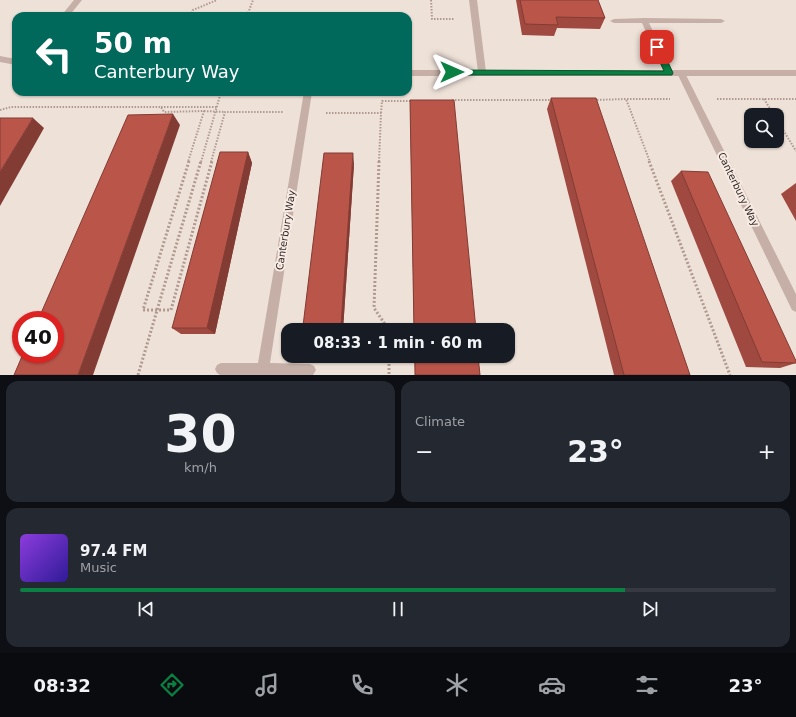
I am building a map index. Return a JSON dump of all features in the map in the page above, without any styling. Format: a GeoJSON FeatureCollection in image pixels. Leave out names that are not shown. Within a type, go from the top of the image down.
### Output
{"type":"FeatureCollection","features":[{"type":"Feature","properties":{"kind":"street"},"geometry":{"type":"LineString","coordinates":[[68,12],[78,0]]}},
{"type":"Feature","properties":{"kind":"street"},"geometry":{"type":"LineString","coordinates":[[472,0],[482,72]]}},
{"type":"Feature","properties":{"kind":"street"},"geometry":{"type":"LineString","coordinates":[[644,20],[670,73]]}},
{"type":"Feature","properties":{"kind":"street"},"geometry":{"type":"LineString","coordinates":[[614,21],[721,21]]}},
{"type":"Feature","properties":{"kind":"street"},"geometry":{"type":"LineString","coordinates":[[0,59],[12,61]]}},
{"type":"Feature","properties":{"kind":"street"},"geometry":{"type":"LineString","coordinates":[[412,73],[796,72]]}},
{"type":"Feature","properties":{"kind":"street","name":"Canterbury Way"},"geometry":{"type":"LineString","coordinates":[[681,73],[796,306]]}},
{"type":"Feature","properties":{"kind":"street","name":"Canterbury Way"},"geometry":{"type":"LineString","coordinates":[[263,368],[307,96]]}},
{"type":"Feature","properties":{"kind":"street"},"geometry":{"type":"LineString","coordinates":[[221,369],[263,368],[310,370]]}},
{"type":"Feature","properties":{"kind":"path"},"geometry":{"type":"LineString","coordinates":[[192,12],[193,10],[217,0]]}},
{"type":"Feature","properties":{"kind":"path"},"geometry":{"type":"LineString","coordinates":[[248,12],[253,0]]}},
{"type":"Feature","properties":{"kind":"path"},"geometry":{"type":"LineString","coordinates":[[431,0],[432,19],[475,19]]}},
{"type":"Feature","properties":{"kind":"path"},"geometry":{"type":"LineString","coordinates":[[138,375],[220,96]]}},
{"type":"Feature","properties":{"kind":"path"},"geometry":{"type":"LineString","coordinates":[[587,100],[626,99],[730,375]]}},
{"type":"Feature","properties":{"kind":"path"},"geometry":{"type":"LineString","coordinates":[[764,99],[770,108]]}},
{"type":"Feature","properties":{"kind":"path"},"geometry":{"type":"LineString","coordinates":[[445,100],[555,100]]}},
{"type":"Feature","properties":{"kind":"path"},"geometry":{"type":"LineString","coordinates":[[384,323],[374,308],[382,101],[413,101]]}},
{"type":"Feature","properties":{"kind":"path"},"geometry":{"type":"LineString","coordinates":[[0,110],[11,108],[217,106]]}},
{"type":"Feature","properties":{"kind":"path"},"geometry":{"type":"LineString","coordinates":[[161,107],[164,112],[381,113]]}},
{"type":"Feature","properties":{"kind":"path"},"geometry":{"type":"LineString","coordinates":[[204,111],[143,310],[171,310],[225,112]]}},
{"type":"Feature","properties":{"kind":"path"},"geometry":{"type":"LineString","coordinates":[[784,131],[796,151]]}},
{"type":"Feature","properties":{"kind":"path"},"geometry":{"type":"LineString","coordinates":[[389,363],[389,375]]}},
{"type":"Feature","properties":{"kind":"building"},"geometry":{"type":"Polygon","coordinates":[[[520,0],[598,0],[605,18],[556,17],[558,25],[525,24],[520,0]]]}},
{"type":"Feature","properties":{"kind":"building"},"geometry":{"type":"Polygon","coordinates":[[[551,98],[596,98],[690,375],[624,375],[551,98]]]}},
{"type":"Feature","properties":{"kind":"building"},"geometry":{"type":"Polygon","coordinates":[[[410,100],[454,100],[475,323],[414,323],[410,100]]]}},
{"type":"Feature","properties":{"kind":"building"},"geometry":{"type":"Polygon","coordinates":[[[173,114],[78,375],[14,375],[19,363],[64,363],[64,311],[42,311],[128,115],[173,114]]]}},
{"type":"Feature","properties":{"kind":"building"},"geometry":{"type":"Polygon","coordinates":[[[0,118],[33,118],[0,172],[0,118]]]}},
{"type":"Feature","properties":{"kind":"building"},"geometry":{"type":"Polygon","coordinates":[[[220,152],[248,152],[207,328],[172,328],[220,152]]]}},
{"type":"Feature","properties":{"kind":"building"},"geometry":{"type":"Polygon","coordinates":[[[324,153],[353,153],[341,323],[303,323],[324,153]]]}},
{"type":"Feature","properties":{"kind":"building"},"geometry":{"type":"Polygon","coordinates":[[[681,171],[708,172],[796,363],[762,362],[681,171]]]}},
{"type":"Feature","properties":{"kind":"building"},"geometry":{"type":"Polygon","coordinates":[[[415,363],[479,363],[480,375],[415,375],[415,363]]]}},
{"type":"Feature","properties":{"kind":"route"},"geometry":{"type":"LineString","coordinates":[[452,72],[670,73],[657,47]]}}]}
